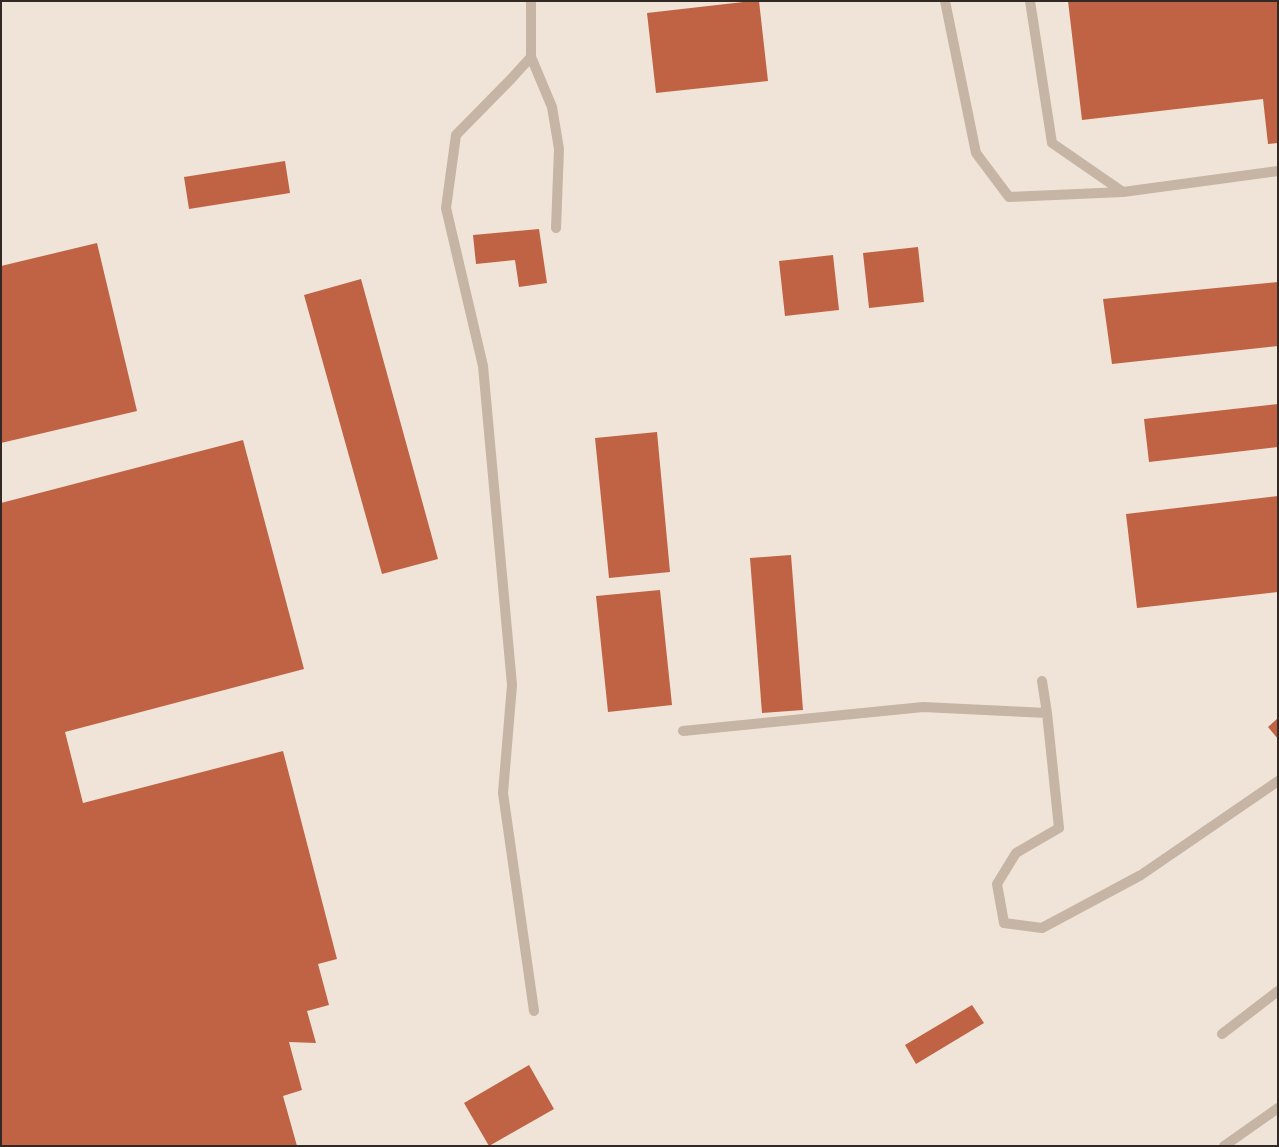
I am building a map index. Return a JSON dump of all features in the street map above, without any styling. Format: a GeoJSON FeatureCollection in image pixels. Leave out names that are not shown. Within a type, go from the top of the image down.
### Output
{"type":"FeatureCollection","features":[{"type":"Feature","properties":{"kind":"lane"},"geometry":{"type":"LineString","coordinates":[[531,1],[531,57],[552,107],[559,149],[556,228]]}},
{"type":"Feature","properties":{"kind":"lane"},"geometry":{"type":"LineString","coordinates":[[945,1],[976,153],[1009,197],[1123,192],[1278,171]]}},
{"type":"Feature","properties":{"kind":"lane"},"geometry":{"type":"LineString","coordinates":[[1030,1],[1052,143],[1123,192]]}},
{"type":"Feature","properties":{"kind":"lane"},"geometry":{"type":"LineString","coordinates":[[531,57],[511,80],[456,136],[446,208],[483,366],[512,685],[503,794],[534,1011]]}},
{"type":"Feature","properties":{"kind":"lane"},"geometry":{"type":"LineString","coordinates":[[1042,681],[1047,713],[1059,828],[1016,854],[997,884],[1004,922],[1042,928],[1141,875],[1278,781]]}},
{"type":"Feature","properties":{"kind":"lane"},"geometry":{"type":"LineString","coordinates":[[683,731],[923,707],[1047,713]]}},
{"type":"Feature","properties":{"kind":"lane"},"geometry":{"type":"LineString","coordinates":[[1222,1034],[1278,990]]}},
{"type":"Feature","properties":{"kind":"lane"},"geometry":{"type":"LineString","coordinates":[[1224,1146],[1278,1108]]}},
{"type":"Feature","properties":{"kind":"building"},"geometry":{"type":"Polygon","coordinates":[[[759,1],[768,81],[656,93],[647,13],[759,1]]]}},
{"type":"Feature","properties":{"kind":"building"},"geometry":{"type":"Polygon","coordinates":[[[1068,1],[1278,1],[1278,143],[1268,144],[1263,99],[1082,120],[1068,1]]]}},
{"type":"Feature","properties":{"kind":"building"},"geometry":{"type":"Polygon","coordinates":[[[285,161],[290,193],[189,209],[184,177],[285,161]]]}},
{"type":"Feature","properties":{"kind":"building"},"geometry":{"type":"Polygon","coordinates":[[[539,229],[547,283],[519,287],[515,260],[476,264],[473,235],[539,229]]]}},
{"type":"Feature","properties":{"kind":"building"},"geometry":{"type":"Polygon","coordinates":[[[97,243],[137,411],[1,443],[1,266],[97,243]]]}},
{"type":"Feature","properties":{"kind":"building"},"geometry":{"type":"Polygon","coordinates":[[[918,247],[924,302],[869,308],[863,253],[918,247]]]}},
{"type":"Feature","properties":{"kind":"building"},"geometry":{"type":"Polygon","coordinates":[[[833,255],[839,310],[785,316],[779,261],[833,255]]]}},
{"type":"Feature","properties":{"kind":"building"},"geometry":{"type":"Polygon","coordinates":[[[361,279],[438,559],[382,574],[304,295],[361,279]]]}},
{"type":"Feature","properties":{"kind":"building"},"geometry":{"type":"Polygon","coordinates":[[[1278,282],[1278,346],[1112,364],[1103,299],[1278,282]]]}},
{"type":"Feature","properties":{"kind":"building"},"geometry":{"type":"Polygon","coordinates":[[[1278,404],[1278,447],[1149,462],[1144,419],[1278,404]]]}},
{"type":"Feature","properties":{"kind":"building"},"geometry":{"type":"Polygon","coordinates":[[[657,432],[670,572],[609,578],[595,438],[657,432]]]}},
{"type":"Feature","properties":{"kind":"building"},"geometry":{"type":"Polygon","coordinates":[[[243,440],[304,669],[65,732],[83,803],[283,751],[337,959],[318,964],[329,1005],[307,1011],[316,1043],[289,1042],[302,1090],[283,1096],[297,1146],[1,1146],[1,503],[243,440]]]}},
{"type":"Feature","properties":{"kind":"building"},"geometry":{"type":"Polygon","coordinates":[[[1278,496],[1278,592],[1137,608],[1126,514],[1278,496]]]}},
{"type":"Feature","properties":{"kind":"building"},"geometry":{"type":"Polygon","coordinates":[[[791,555],[803,710],[762,713],[750,558],[791,555]]]}},
{"type":"Feature","properties":{"kind":"building"},"geometry":{"type":"Polygon","coordinates":[[[660,590],[672,705],[608,712],[596,596],[660,590]]]}},
{"type":"Feature","properties":{"kind":"building"},"geometry":{"type":"Polygon","coordinates":[[[1278,718],[1278,739],[1268,727],[1278,718]]]}},
{"type":"Feature","properties":{"kind":"building"},"geometry":{"type":"Polygon","coordinates":[[[972,1005],[984,1023],[916,1064],[905,1045],[972,1005]]]}},
{"type":"Feature","properties":{"kind":"building"},"geometry":{"type":"Polygon","coordinates":[[[529,1065],[554,1109],[489,1146],[464,1103],[529,1065]]]}}]}
